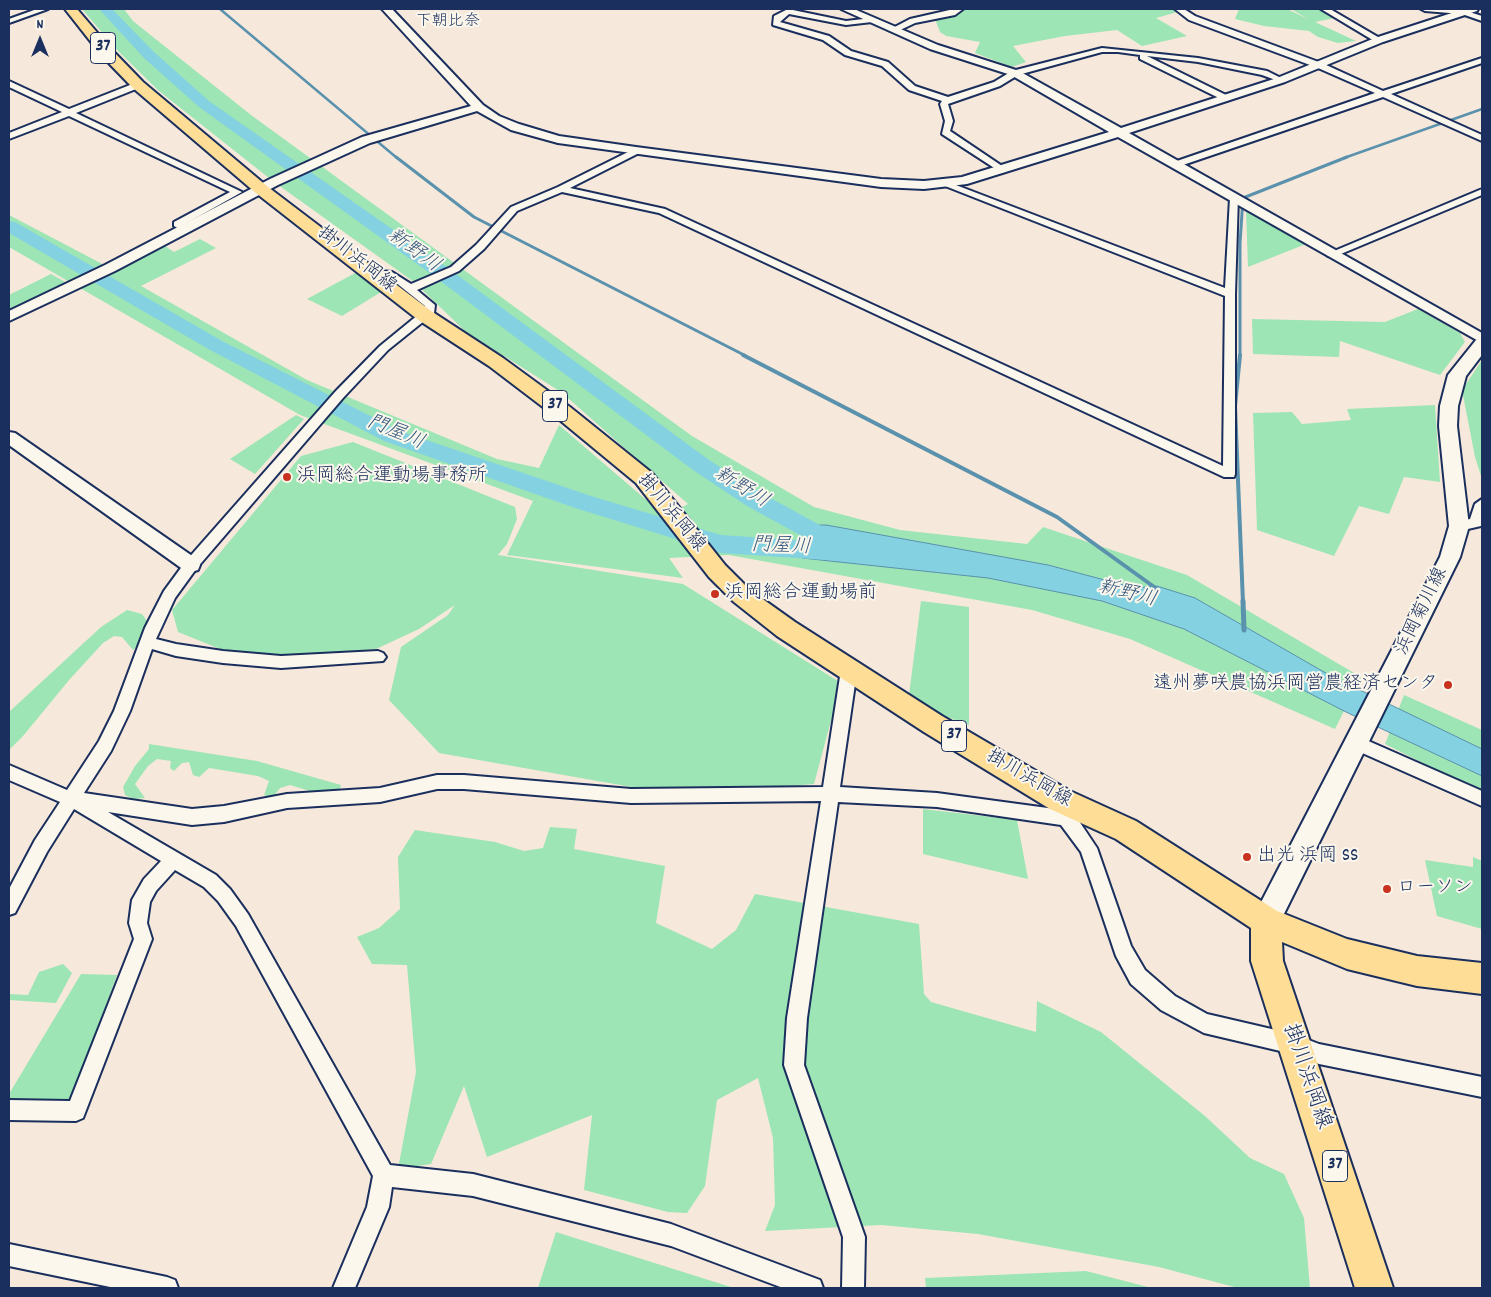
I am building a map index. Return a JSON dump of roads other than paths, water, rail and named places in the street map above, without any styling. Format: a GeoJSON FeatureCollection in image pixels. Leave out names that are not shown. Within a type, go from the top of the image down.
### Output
{"type":"FeatureCollection","features":[{"type":"Feature","properties":{"kind":"main road","name":"掛川浜岡線"},"geometry":{"type":"LineString","coordinates":[[71,9],[107,53],[138,85],[268,186],[424,315],[496,362],[563,412],[644,478],[672,511],[701,551],[742,596],[786,629],[1063,809],[1126,830],[1266,921],[1347,954],[1417,971],[1482,978]]}},
{"type":"Feature","properties":{"kind":"main road","name":"浜岡菊川線"},"geometry":{"type":"LineString","coordinates":[[1266,921],[1450,557],[1459,526],[1448,426],[1448,406],[1457,375],[1482,344]]}},
{"type":"Feature","properties":{"kind":"main road","name":"掛川浜岡線"},"geometry":{"type":"LineString","coordinates":[[1266,921],[1267,961],[1374,1288]]}},
{"type":"Feature","properties":{"kind":"street"},"geometry":{"type":"LineString","coordinates":[[9,21],[44,9]]}},
{"type":"Feature","properties":{"kind":"street"},"geometry":{"type":"LineString","coordinates":[[387,9],[479,107],[495,118],[532,132],[636,151],[881,183],[945,184],[1002,170],[1281,80],[1321,66],[1379,40],[1468,10]]}},
{"type":"Feature","properties":{"kind":"street"},"geometry":{"type":"LineString","coordinates":[[846,9],[934,47],[1015,73],[1482,339]]}},
{"type":"Feature","properties":{"kind":"street"},"geometry":{"type":"LineString","coordinates":[[893,30],[913,21],[952,13],[959,9]]}},
{"type":"Feature","properties":{"kind":"street"},"geometry":{"type":"LineString","coordinates":[[1179,9],[1192,18],[1321,66],[1482,138]]}},
{"type":"Feature","properties":{"kind":"street"},"geometry":{"type":"LineString","coordinates":[[1325,9],[1379,40]]}},
{"type":"Feature","properties":{"kind":"street"},"geometry":{"type":"LineString","coordinates":[[1425,9],[1468,10],[1482,19]]}},
{"type":"Feature","properties":{"kind":"street"},"geometry":{"type":"LineString","coordinates":[[869,20],[846,23],[788,11],[777,18],[776,22],[826,38],[848,53],[884,64],[898,78],[912,88],[948,100]]}},
{"type":"Feature","properties":{"kind":"street"},"geometry":{"type":"LineString","coordinates":[[1002,170],[945,132],[949,121],[944,104],[948,100],[997,84],[1015,73],[1102,50],[1138,52],[1217,64],[1264,73],[1281,80]]}},
{"type":"Feature","properties":{"kind":"street"},"geometry":{"type":"LineString","coordinates":[[1138,52],[1225,98]]}},
{"type":"Feature","properties":{"kind":"street"},"geometry":{"type":"LineString","coordinates":[[1177,164],[1482,60]]}},
{"type":"Feature","properties":{"kind":"street"},"geometry":{"type":"LineString","coordinates":[[9,84],[237,192],[178,224],[186,229]]}},
{"type":"Feature","properties":{"kind":"street"},"geometry":{"type":"LineString","coordinates":[[9,136],[138,85]]}},
{"type":"Feature","properties":{"kind":"street"},"geometry":{"type":"LineString","coordinates":[[9,317],[110,268],[268,186],[366,140],[385,132],[479,107]]}},
{"type":"Feature","properties":{"kind":"street"},"geometry":{"type":"LineString","coordinates":[[414,286],[454,270],[514,209],[561,189],[636,151]]}},
{"type":"Feature","properties":{"kind":"street"},"geometry":{"type":"LineString","coordinates":[[945,184],[1230,294]]}},
{"type":"Feature","properties":{"kind":"street"},"geometry":{"type":"LineString","coordinates":[[561,189],[662,211],[1229,474],[1230,294],[1235,198]]}},
{"type":"Feature","properties":{"kind":"street"},"geometry":{"type":"LineString","coordinates":[[1332,254],[1482,192]]}},
{"type":"Feature","properties":{"kind":"street"},"geometry":{"type":"LineString","coordinates":[[9,907],[41,846],[105,746],[122,712],[161,607],[191,566],[339,395],[384,348],[430,311],[430,305],[414,286],[388,274],[371,272]]}},
{"type":"Feature","properties":{"kind":"street"},"geometry":{"type":"LineString","coordinates":[[10,441],[191,566]]}},
{"type":"Feature","properties":{"kind":"street"},"geometry":{"type":"LineString","coordinates":[[1459,526],[1476,523],[1482,504]]}},
{"type":"Feature","properties":{"kind":"street"},"geometry":{"type":"LineString","coordinates":[[147,642],[176,650],[223,657],[281,662],[378,657]]}},
{"type":"Feature","properties":{"kind":"street"},"geometry":{"type":"LineString","coordinates":[[849,670],[797,1018],[794,1065],[854,1237],[853,1288]]}},
{"type":"Feature","properties":{"kind":"street"},"geometry":{"type":"LineString","coordinates":[[1358,741],[1482,799]]}},
{"type":"Feature","properties":{"kind":"street"},"geometry":{"type":"LineString","coordinates":[[9,772],[32,784],[71,799],[210,881],[224,895],[242,920],[308,1042],[384,1175],[378,1207],[344,1288]]}},
{"type":"Feature","properties":{"kind":"street"},"geometry":{"type":"LineString","coordinates":[[71,799],[192,817],[224,814],[287,801],[380,795],[438,782],[464,782],[631,796],[830,794],[1063,809],[1088,848],[1123,950],[1138,977],[1168,1003],[1204,1023],[1294,1044],[1319,1054],[1482,1087]]}},
{"type":"Feature","properties":{"kind":"street"},"geometry":{"type":"LineString","coordinates":[[9,1110],[76,1111],[143,939],[138,923],[141,900],[150,885],[174,859]]}},
{"type":"Feature","properties":{"kind":"street"},"geometry":{"type":"LineString","coordinates":[[384,1175],[473,1184],[671,1235],[812,1288]]}},
{"type":"Feature","properties":{"kind":"street"},"geometry":{"type":"LineString","coordinates":[[9,1255],[166,1288]]}},
{"type":"Feature","properties":{"kind":"water"},"geometry":{"type":"Polygon","coordinates":[[[815,525],[826,525],[1048,565],[1135,588],[1157,586],[1195,598],[1331,676],[1482,749],[1482,776],[1346,712],[1184,629],[1102,601],[988,578],[802,558],[815,525]]]}},
{"type":"Feature","properties":{"kind":"waterway","name":"新野川"},"geometry":{"type":"LineString","coordinates":[[105,9],[149,55],[204,104],[438,270],[701,465],[755,500],[821,536],[845,544]]}},
{"type":"Feature","properties":{"kind":"waterway"},"geometry":{"type":"LineString","coordinates":[[220,9],[397,158]]}},
{"type":"Feature","properties":{"kind":"waterway"},"geometry":{"type":"LineString","coordinates":[[1344,158],[1482,109]]}},
{"type":"Feature","properties":{"kind":"waterway"},"geometry":{"type":"LineString","coordinates":[[396,157],[474,217],[746,356]]}},
{"type":"Feature","properties":{"kind":"waterway"},"geometry":{"type":"LineString","coordinates":[[1240,355],[1240,243],[1243,198],[1347,157]]}},
{"type":"Feature","properties":{"kind":"waterway","name":"門屋川"},"geometry":{"type":"LineString","coordinates":[[9,226],[217,346],[392,436],[583,502],[721,544],[841,552]]}},
{"type":"Feature","properties":{"kind":"waterway"},"geometry":{"type":"LineString","coordinates":[[743,355],[1057,517],[1157,589]]}},
{"type":"Feature","properties":{"kind":"waterway"},"geometry":{"type":"LineString","coordinates":[[1240,355],[1235,406],[1243,603]]}},
{"type":"Feature","properties":{"kind":"waterway"},"geometry":{"type":"LineString","coordinates":[[1243,601],[1244,630]]}},
{"type":"Feature","properties":{"kind":"place","name":"浜岡総合運動場事務所"},"geometry":{"type":"Point","coordinates":[287,477]}},
{"type":"Feature","properties":{"kind":"place","name":"浜岡総合運動場前"},"geometry":{"type":"Point","coordinates":[715,594]}},
{"type":"Feature","properties":{"kind":"place","name":"遠州夢咲農協浜岡営農経済センタ"},"geometry":{"type":"Point","coordinates":[1448,685]}},
{"type":"Feature","properties":{"kind":"place","name":"出光 浜岡 SS"},"geometry":{"type":"Point","coordinates":[1247,857]}},
{"type":"Feature","properties":{"kind":"place","name":"ローソン"},"geometry":{"type":"Point","coordinates":[1387,889]}},
{"type":"Feature","properties":{"kind":"district","name":"下朝比奈"},"geometry":{"type":"Point","coordinates":[448,23]}}]}
